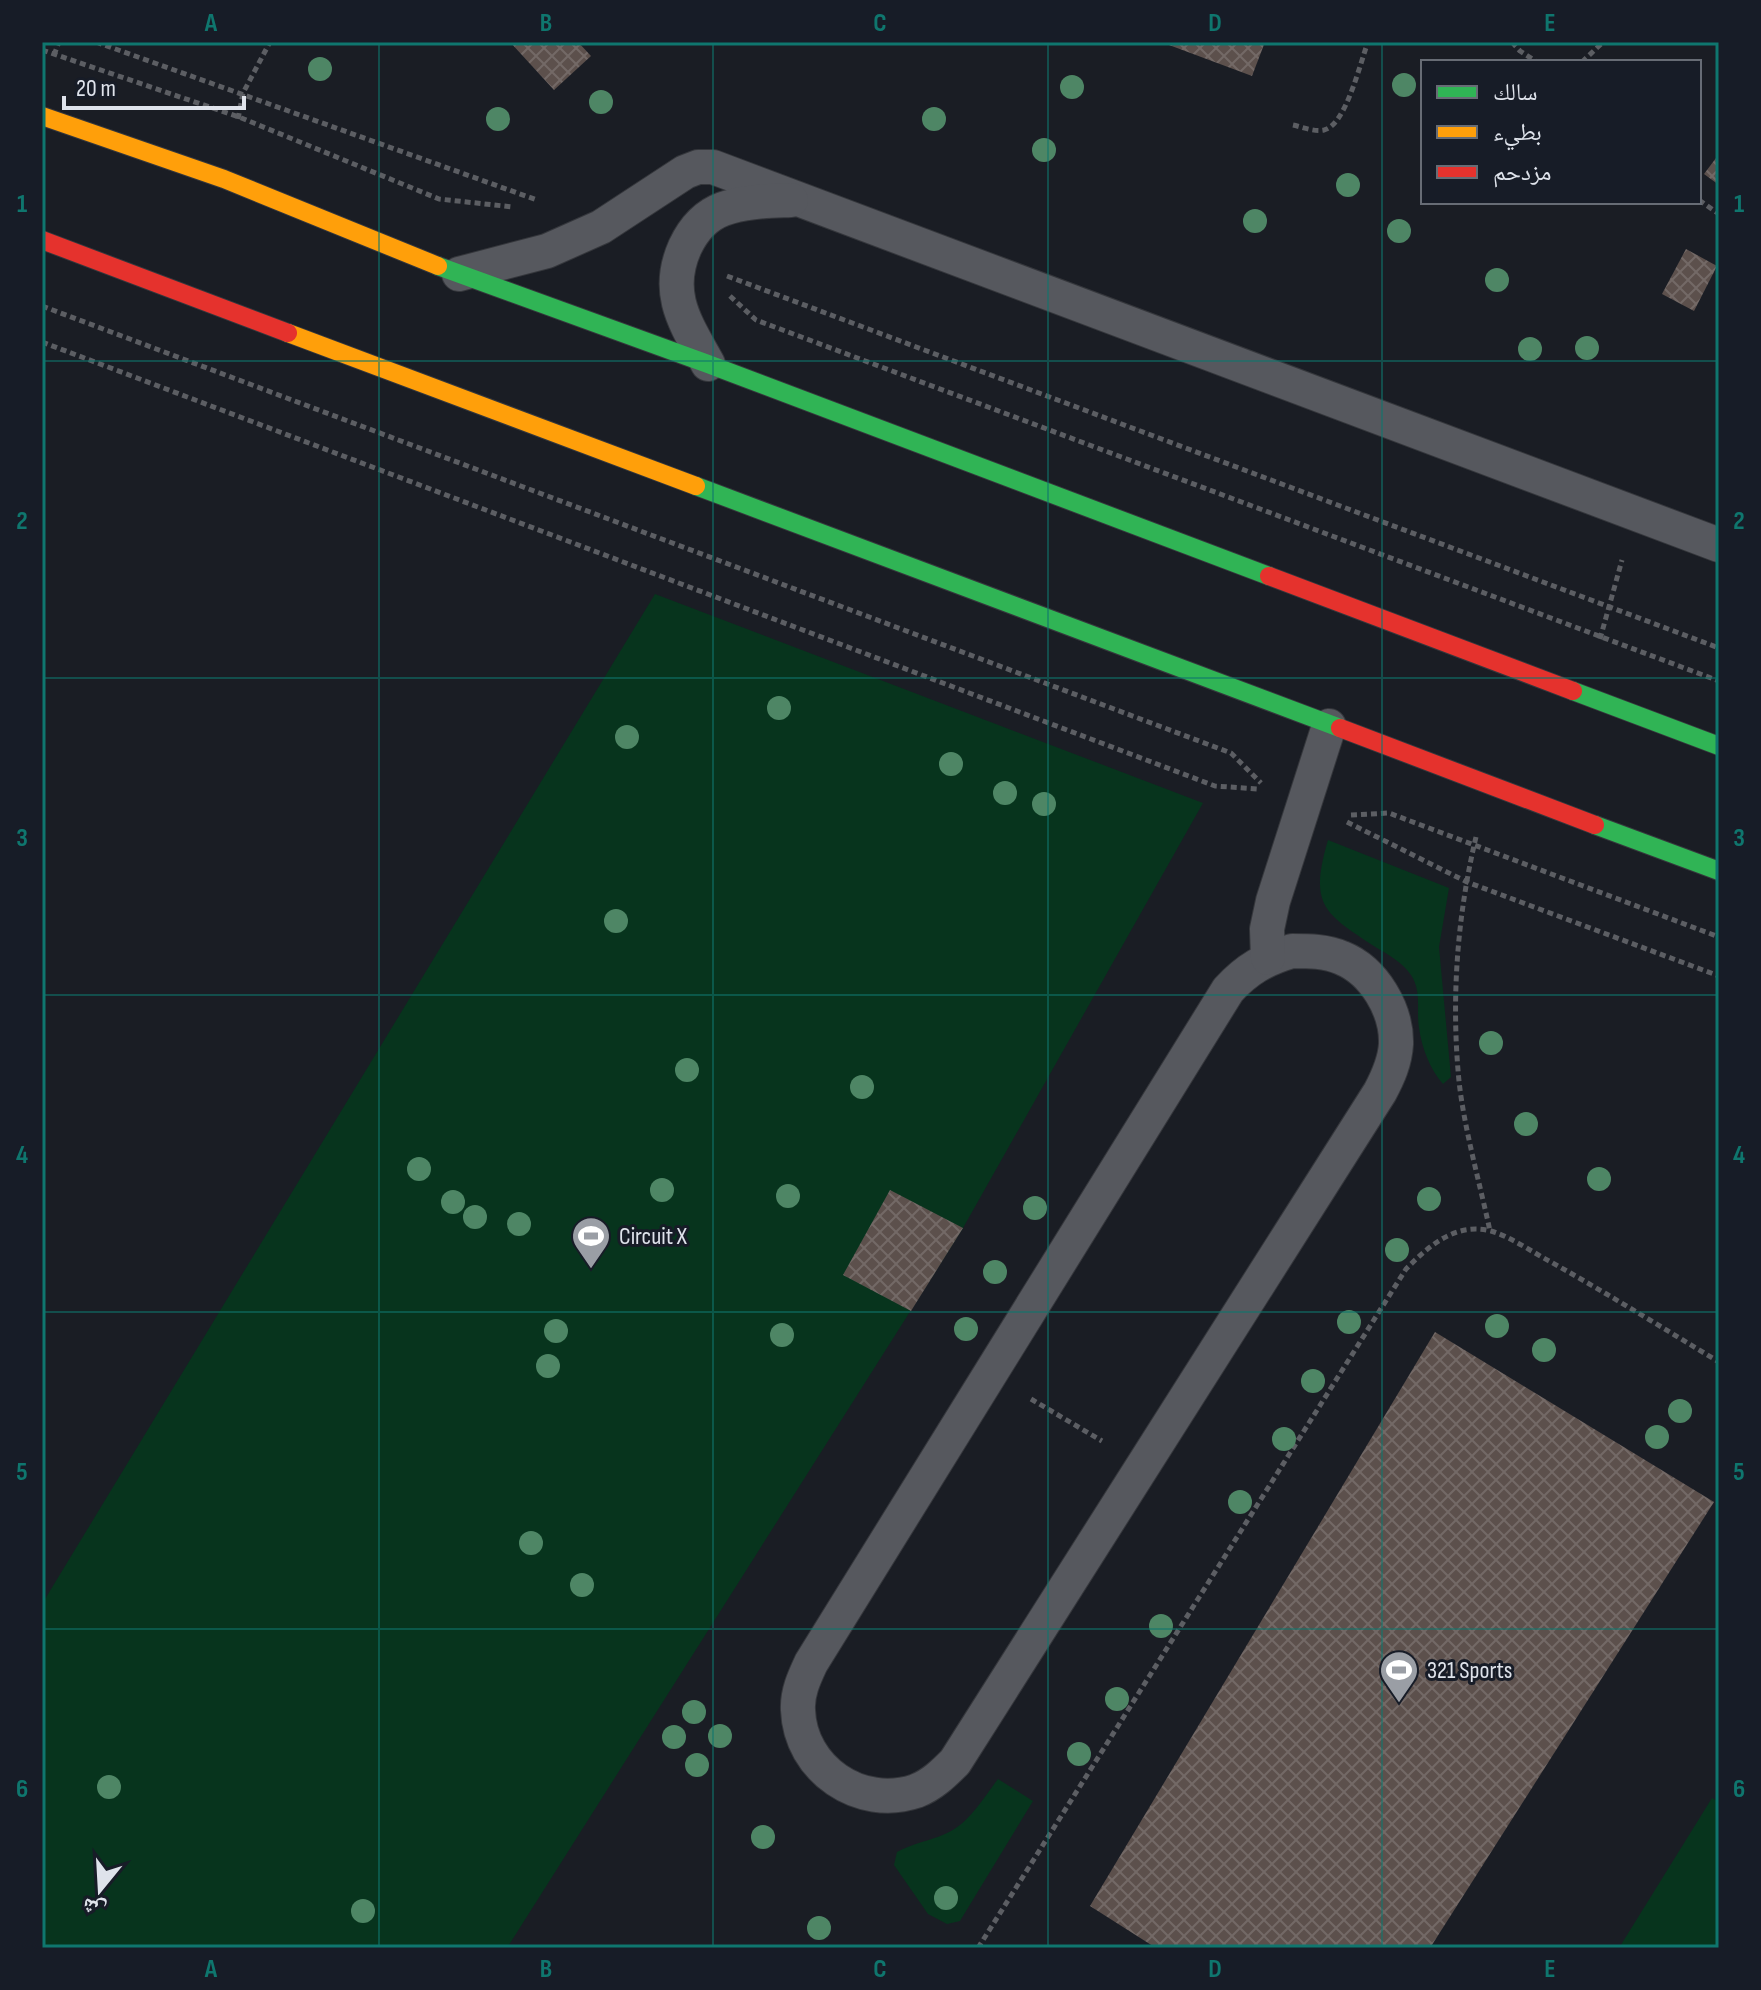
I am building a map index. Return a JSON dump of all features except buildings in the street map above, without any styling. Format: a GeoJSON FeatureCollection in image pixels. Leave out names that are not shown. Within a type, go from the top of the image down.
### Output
{"type":"FeatureCollection","features":[{"type":"Feature","properties":{"kind":"main road"},"geometry":{"type":"LineString","coordinates":[[42,116],[224,179],[459,274],[708,364],[1719,746]]}},
{"type":"Feature","properties":{"kind":"main road"},"geometry":{"type":"LineString","coordinates":[[42,240],[1719,871]]}},
{"type":"Feature","properties":{"kind":"lane"},"geometry":{"type":"LineString","coordinates":[[459,274],[547,251],[601,227],[685,172],[698,167],[713,167],[1719,545]]}},
{"type":"Feature","properties":{"kind":"lane"},"geometry":{"type":"LineString","coordinates":[[708,364],[690,332],[677,299],[675,277],[693,230],[722,209],[748,203],[800,199]]}},
{"type":"Feature","properties":{"kind":"lane"},"geometry":{"type":"LineString","coordinates":[[1268,958],[1267,929],[1273,901],[1329,726]]}},
{"type":"Feature","properties":{"kind":"lane"},"geometry":{"type":"LineString","coordinates":[[1292,951],[1319,951],[1344,958],[1366,974],[1382,994],[1393,1017],[1396,1044],[1391,1070],[1380,1092],[955,1762],[938,1778],[917,1790],[894,1795],[869,1795],[847,1787],[827,1774],[811,1755],[802,1733],[798,1709],[801,1685],[811,1663],[1228,990],[1245,971],[1268,958],[1292,951]]}},
{"type":"Feature","properties":{"kind":"path"},"geometry":{"type":"LineString","coordinates":[[54,55],[59,42]]}},
{"type":"Feature","properties":{"kind":"path"},"geometry":{"type":"LineString","coordinates":[[96,42],[542,202]]}},
{"type":"Feature","properties":{"kind":"path"},"geometry":{"type":"LineString","coordinates":[[224,179],[243,93],[270,42]]}},
{"type":"Feature","properties":{"kind":"path"},"geometry":{"type":"LineString","coordinates":[[1293,125],[1320,131],[1333,127],[1342,114],[1368,42]]}},
{"type":"Feature","properties":{"kind":"path"},"geometry":{"type":"LineString","coordinates":[[1512,42],[1534,60]]}},
{"type":"Feature","properties":{"kind":"path"},"geometry":{"type":"LineString","coordinates":[[1584,60],[1603,42]]}},
{"type":"Feature","properties":{"kind":"path"},"geometry":{"type":"LineString","coordinates":[[42,50],[239,117],[439,199],[527,208]]}},
{"type":"Feature","properties":{"kind":"path"},"geometry":{"type":"LineString","coordinates":[[1701,201],[1719,214]]}},
{"type":"Feature","properties":{"kind":"path"},"geometry":{"type":"LineString","coordinates":[[727,276],[1719,648]]}},
{"type":"Feature","properties":{"kind":"path"},"geometry":{"type":"LineString","coordinates":[[726,292],[756,320],[1719,681]]}},
{"type":"Feature","properties":{"kind":"path"},"geometry":{"type":"LineString","coordinates":[[42,306],[1231,753],[1267,789],[1215,786],[42,342]]}},
{"type":"Feature","properties":{"kind":"path"},"geometry":{"type":"LineString","coordinates":[[1597,646],[1625,548]]}},
{"type":"Feature","properties":{"kind":"path"},"geometry":{"type":"LineString","coordinates":[[1348,815],[1389,813],[1719,937]]}},
{"type":"Feature","properties":{"kind":"path"},"geometry":{"type":"LineString","coordinates":[[1334,815],[1467,882],[1719,976]]}},
{"type":"Feature","properties":{"kind":"path"},"geometry":{"type":"LineString","coordinates":[[1479,824],[1467,882],[1454,989],[1460,1082],[1490,1231]]}},
{"type":"Feature","properties":{"kind":"path"},"geometry":{"type":"LineString","coordinates":[[978,1948],[1406,1269],[1426,1249],[1443,1236],[1464,1231],[1490,1231],[1598,1288],[1719,1362]]}},
{"type":"Feature","properties":{"kind":"path"},"geometry":{"type":"LineString","coordinates":[[990,1375],[1144,1466]]}},
{"type":"Feature","properties":{"kind":"green space","name":"Circuit X"},"geometry":{"type":"Polygon","coordinates":[[[655,594],[1203,803],[963,1228],[507,1948],[42,1948],[42,1604],[655,594]]]}},
{"type":"Feature","properties":{"kind":"green space"},"geometry":{"type":"Polygon","coordinates":[[[1328,840],[1449,888],[1439,947],[1451,1077],[1443,1084],[1430,1065],[1422,1044],[1418,994],[1411,975],[1396,960],[1344,926],[1325,905],[1320,879],[1328,840]]]}},
{"type":"Feature","properties":{"kind":"green space"},"geometry":{"type":"Polygon","coordinates":[[[998,1779],[1033,1801],[960,1921],[947,1924],[928,1914],[894,1865],[897,1852],[953,1830],[975,1810],[998,1779]]]}},
{"type":"Feature","properties":{"kind":"green space"},"geometry":{"type":"Polygon","coordinates":[[[1712,1798],[1719,1802],[1719,1948],[1619,1948],[1712,1798]]]}},
{"type":"Feature","properties":{"kind":"traffic: fast"},"geometry":{"type":"LineString","coordinates":[[438,266],[708,364],[1269,576]]}},
{"type":"Feature","properties":{"kind":"traffic: fast"},"geometry":{"type":"LineString","coordinates":[[696,486],[1340,728]]}},
{"type":"Feature","properties":{"kind":"traffic: fast"},"geometry":{"type":"LineString","coordinates":[[1573,691],[1719,746]]}},
{"type":"Feature","properties":{"kind":"traffic: fast"},"geometry":{"type":"LineString","coordinates":[[1595,825],[1719,871]]}},
{"type":"Feature","properties":{"kind":"traffic: slow"},"geometry":{"type":"LineString","coordinates":[[42,116],[224,179],[438,266]]}},
{"type":"Feature","properties":{"kind":"traffic: slow"},"geometry":{"type":"LineString","coordinates":[[288,333],[696,486]]}},
{"type":"Feature","properties":{"kind":"traffic: jam"},"geometry":{"type":"LineString","coordinates":[[42,240],[288,333]]}},
{"type":"Feature","properties":{"kind":"traffic: jam"},"geometry":{"type":"LineString","coordinates":[[1269,576],[1573,691]]}},
{"type":"Feature","properties":{"kind":"traffic: jam"},"geometry":{"type":"LineString","coordinates":[[1340,728],[1595,825]]}},
{"type":"Feature","properties":{"kind":"place","name":"Circuit X"},"geometry":{"type":"Point","coordinates":[591,1270]}},
{"type":"Feature","properties":{"kind":"place","name":"321 Sports"},"geometry":{"type":"Point","coordinates":[1399,1704]}}]}
